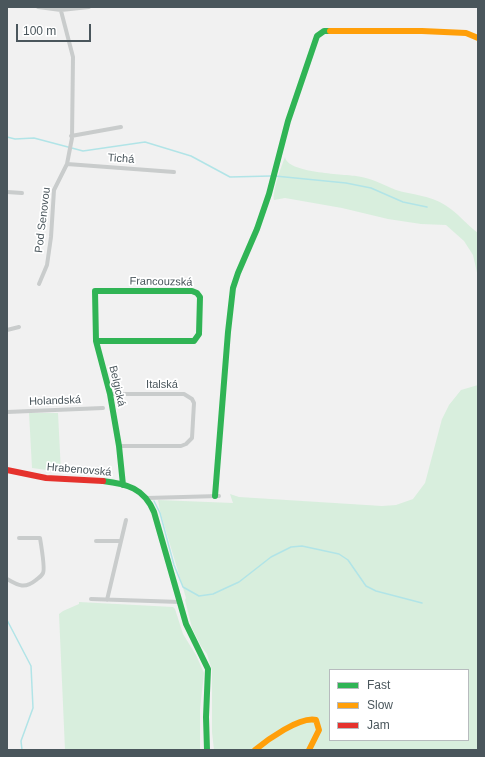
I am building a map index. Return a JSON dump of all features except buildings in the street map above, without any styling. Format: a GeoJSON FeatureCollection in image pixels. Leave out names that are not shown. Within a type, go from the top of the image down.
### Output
{"type":"FeatureCollection","features":[{"type":"Feature","properties":{"kind":"street"},"geometry":{"type":"LineString","coordinates":[[38,7],[89,7]]}},
{"type":"Feature","properties":{"kind":"street","name":"Pod Senovou"},"geometry":{"type":"LineString","coordinates":[[38,284],[47,265],[51,237],[54,190],[67,164],[72,138],[73,57],[60,8]]}},
{"type":"Feature","properties":{"kind":"street"},"geometry":{"type":"LineString","coordinates":[[146,498],[217,496],[228,332],[233,288],[257,230],[269,194],[288,121],[317,36],[324,32],[422,30],[466,33],[478,38]]}},
{"type":"Feature","properties":{"kind":"street"},"geometry":{"type":"LineString","coordinates":[[71,136],[121,127]]}},
{"type":"Feature","properties":{"kind":"street","name":"Tichá"},"geometry":{"type":"LineString","coordinates":[[67,164],[174,172]]}},
{"type":"Feature","properties":{"kind":"street"},"geometry":{"type":"LineString","coordinates":[[7,192],[22,193]]}},
{"type":"Feature","properties":{"kind":"street","name":"Belgická"},"geometry":{"type":"LineString","coordinates":[[95,291],[96,341],[110,394],[119,446],[122,485]]}},
{"type":"Feature","properties":{"kind":"street","name":"Francouzská"},"geometry":{"type":"LineString","coordinates":[[95,291],[192,291],[197,293],[200,297],[199,334],[194,341],[96,341]]}},
{"type":"Feature","properties":{"kind":"street"},"geometry":{"type":"LineString","coordinates":[[7,330],[19,327]]}},
{"type":"Feature","properties":{"kind":"street","name":"Italská"},"geometry":{"type":"LineString","coordinates":[[110,394],[184,394],[194,403],[192,438],[186,444],[181,446],[119,446]]}},
{"type":"Feature","properties":{"kind":"street","name":"Holandská"},"geometry":{"type":"LineString","coordinates":[[7,412],[103,408]]}},
{"type":"Feature","properties":{"kind":"street","name":"Hrabenovská"},"geometry":{"type":"LineString","coordinates":[[7,470],[46,478],[96,480],[122,485],[138,491],[146,498]]}},
{"type":"Feature","properties":{"kind":"street"},"geometry":{"type":"LineString","coordinates":[[146,498],[151,504],[155,515],[186,624],[208,670],[206,717],[207,750]]}},
{"type":"Feature","properties":{"kind":"street"},"geometry":{"type":"LineString","coordinates":[[107,600],[126,520]]}},
{"type":"Feature","properties":{"kind":"street"},"geometry":{"type":"LineString","coordinates":[[7,580],[16,585],[27,586],[44,571],[40,538],[19,538]]}},
{"type":"Feature","properties":{"kind":"street"},"geometry":{"type":"LineString","coordinates":[[96,541],[121,541]]}},
{"type":"Feature","properties":{"kind":"street"},"geometry":{"type":"LineString","coordinates":[[91,599],[180,602]]}},
{"type":"Feature","properties":{"kind":"street"},"geometry":{"type":"LineString","coordinates":[[255,750],[300,722],[311,719],[316,720],[319,730],[309,750]]}},
{"type":"Feature","properties":{"kind":"green space"},"geometry":{"type":"Polygon","coordinates":[[[285,157],[288,162],[305,170],[367,178],[396,190],[433,199],[445,205],[454,211],[478,233],[478,277],[473,255],[464,241],[446,225],[421,224],[388,219],[342,208],[285,198],[274,200],[279,173],[285,157]]]}},
{"type":"Feature","properties":{"kind":"green space"},"geometry":{"type":"Polygon","coordinates":[[[478,385],[478,750],[214,750],[212,732],[212,670],[207,654],[192,628],[185,600],[186,598],[158,500],[233,503],[230,494],[239,497],[382,506],[396,505],[413,499],[425,483],[442,419],[449,405],[461,390],[478,385]]]}},
{"type":"Feature","properties":{"kind":"green space"},"geometry":{"type":"Polygon","coordinates":[[[29,413],[58,413],[61,472],[32,468],[29,413]]]}},
{"type":"Feature","properties":{"kind":"green space"},"geometry":{"type":"Polygon","coordinates":[[[79,602],[173,607],[175,609],[183,634],[196,655],[204,673],[200,709],[200,750],[65,750],[59,614],[79,604],[79,602]]]}},
{"type":"Feature","properties":{"kind":"waterway"},"geometry":{"type":"LineString","coordinates":[[7,137],[15,139],[34,138],[83,151],[145,142],[191,156],[230,177],[271,176]]}},
{"type":"Feature","properties":{"kind":"waterway"},"geometry":{"type":"LineString","coordinates":[[275,176],[346,183],[371,188],[403,202],[427,207]]}},
{"type":"Feature","properties":{"kind":"waterway"},"geometry":{"type":"LineString","coordinates":[[154,501],[160,513],[174,565],[183,587],[199,596],[213,594],[239,582],[271,557],[291,547],[302,546],[339,554],[348,560],[366,586],[376,591],[422,603]]}},
{"type":"Feature","properties":{"kind":"waterway"},"geometry":{"type":"LineString","coordinates":[[7,620],[31,666],[33,708],[21,741],[22,750]]}},
{"type":"Feature","properties":{"kind":"traffic: fast"},"geometry":{"type":"LineString","coordinates":[[215,496],[233,288],[257,229],[269,194],[288,121],[317,36],[324,31],[330,31]]}},
{"type":"Feature","properties":{"kind":"traffic: fast"},"geometry":{"type":"LineString","coordinates":[[96,341],[194,341],[199,334],[200,297],[197,293],[192,291],[95,291],[96,341],[110,394],[119,446],[123,485]]}},
{"type":"Feature","properties":{"kind":"traffic: fast"},"geometry":{"type":"LineString","coordinates":[[103,481],[127,486],[140,492],[150,504],[154,512],[186,624],[208,669],[206,717],[207,750]]}},
{"type":"Feature","properties":{"kind":"traffic: slow"},"geometry":{"type":"LineString","coordinates":[[330,31],[422,31],[466,33],[478,38]]}},
{"type":"Feature","properties":{"kind":"traffic: slow"},"geometry":{"type":"LineString","coordinates":[[255,750],[275,735],[293,725],[309,720],[316,720],[319,730],[309,750]]}},
{"type":"Feature","properties":{"kind":"traffic: jam"},"geometry":{"type":"LineString","coordinates":[[7,470],[46,478],[103,481]]}}]}
